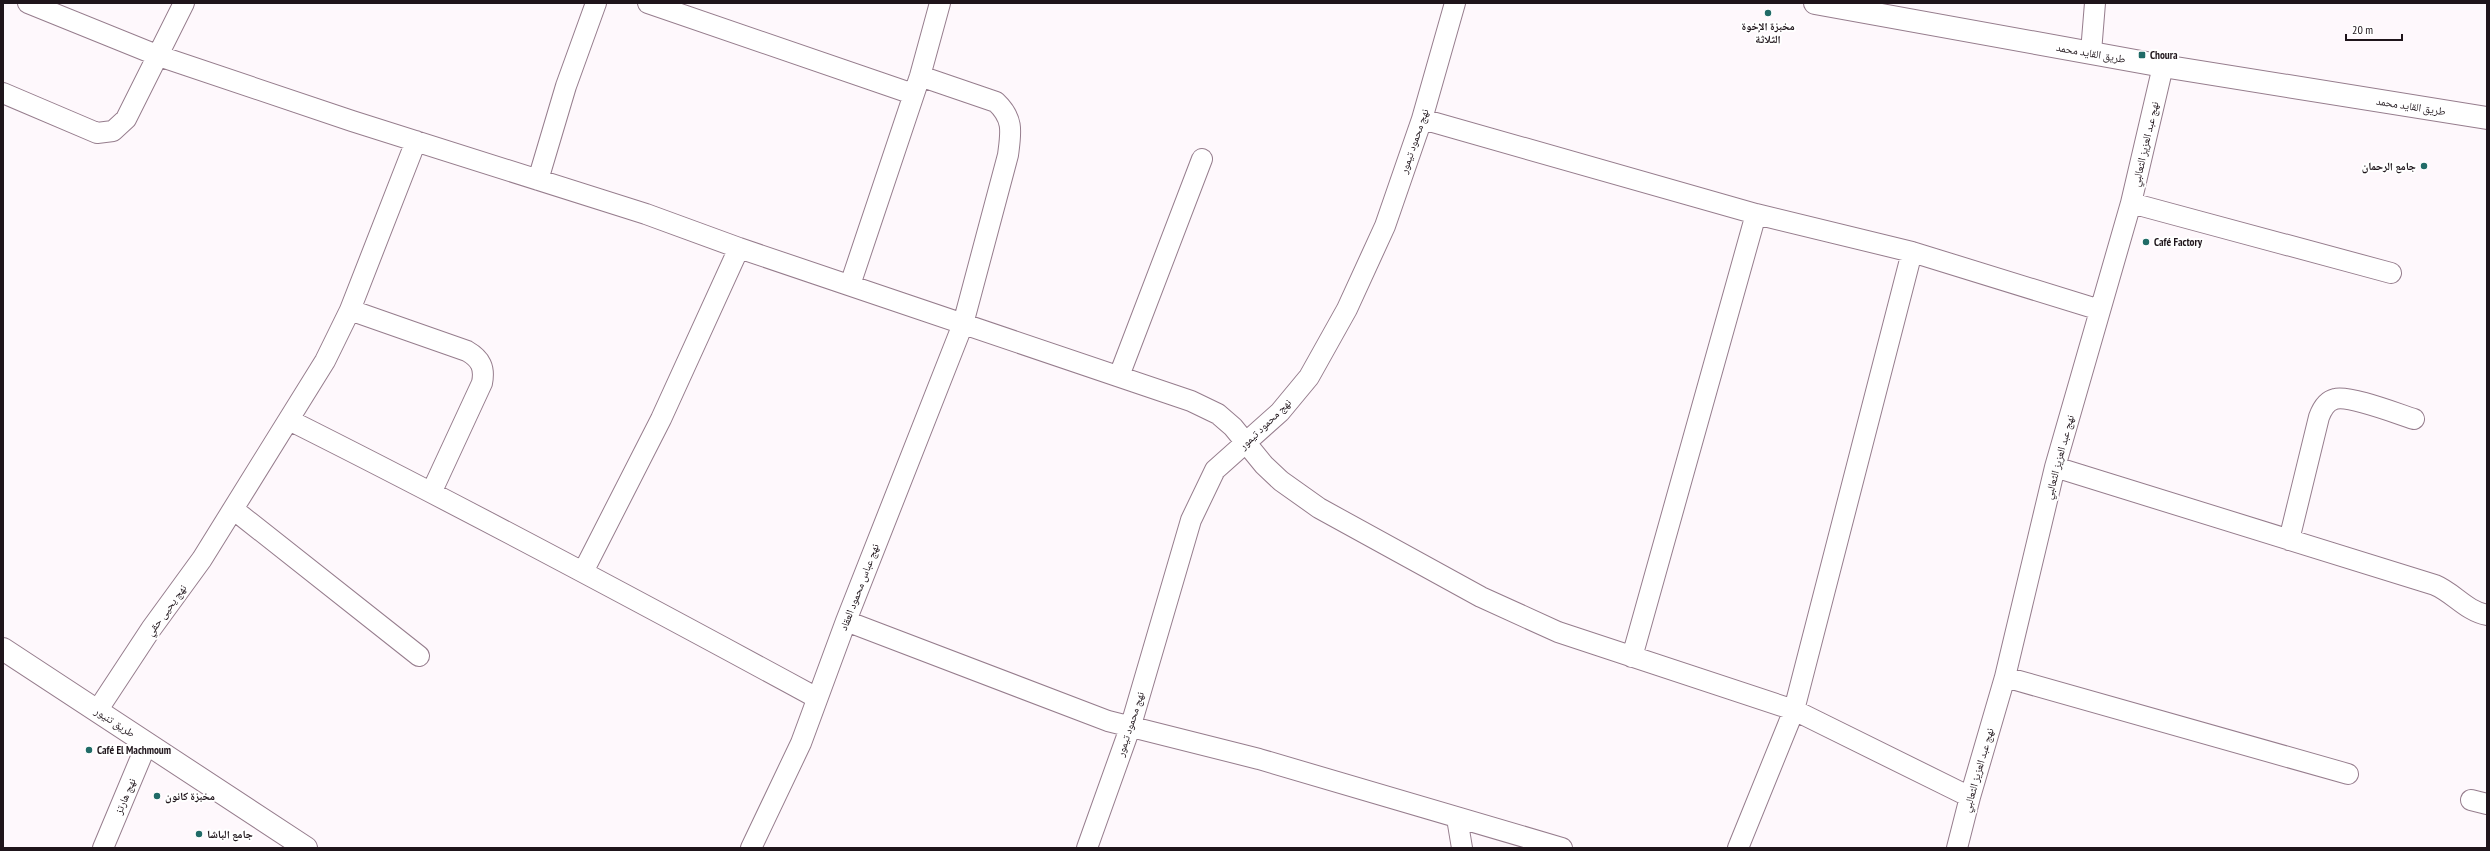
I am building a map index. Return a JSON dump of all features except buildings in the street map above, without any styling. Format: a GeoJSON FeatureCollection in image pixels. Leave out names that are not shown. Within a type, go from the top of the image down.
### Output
{"type":"FeatureCollection","features":[{"type":"Feature","properties":{"kind":"main road","name":"طريق القايد محمد"},"geometry":{"type":"LineString","coordinates":[[1815,3],[2163,66],[2487,118]]}},
{"type":"Feature","properties":{"kind":"main road","name":"طريق تنيور"},"geometry":{"type":"LineString","coordinates":[[3,649],[306,848]]}},
{"type":"Feature","properties":{"kind":"street"},"geometry":{"type":"LineString","coordinates":[[28,3],[159,56],[416,141],[646,214],[850,286],[1191,401],[1218,414],[1233,427],[1281,481],[1319,508],[1398,553],[1482,597],[1558,632],[1794,710],[1970,797]]}},
{"type":"Feature","properties":{"kind":"street"},"geometry":{"type":"LineString","coordinates":[[3,93],[96,133],[107,133],[120,126],[126,119],[159,56],[184,3]]}},
{"type":"Feature","properties":{"kind":"street"},"geometry":{"type":"LineString","coordinates":[[538,180],[566,86],[596,3]]}},
{"type":"Feature","properties":{"kind":"street","name":"نهج عباس محمود العقاد"},"geometry":{"type":"LineString","coordinates":[[648,3],[917,85],[996,102],[1005,110],[1010,121],[1011,135],[1008,155],[963,324],[846,621],[801,742],[751,848]]}},
{"type":"Feature","properties":{"kind":"street"},"geometry":{"type":"LineString","coordinates":[[850,286],[917,85],[940,3]]}},
{"type":"Feature","properties":{"kind":"street","name":"نهج محمود تيمور"},"geometry":{"type":"LineString","coordinates":[[1087,848],[1131,725],[1191,520],[1215,470],[1280,412],[1309,377],[1347,309],[1385,226],[1422,119],[1455,3]]}},
{"type":"Feature","properties":{"kind":"street"},"geometry":{"type":"LineString","coordinates":[[2091,52],[2095,3]]}},
{"type":"Feature","properties":{"kind":"street","name":"نهج عبد العزيز الثعالبي"},"geometry":{"type":"LineString","coordinates":[[1958,848],[1970,797],[2005,677],[2055,467],[2131,203],[2163,66]]}},
{"type":"Feature","properties":{"kind":"street"},"geometry":{"type":"LineString","coordinates":[[1422,119],[1756,214],[1912,252],[2100,310]]}},
{"type":"Feature","properties":{"kind":"street","name":"نهج يحيى حقي"},"geometry":{"type":"LineString","coordinates":[[97,711],[151,629],[188,581],[325,361],[350,310],[416,141]]}},
{"type":"Feature","properties":{"kind":"street"},"geometry":{"type":"LineString","coordinates":[[1119,376],[1202,159]]}},
{"type":"Feature","properties":{"kind":"street"},"geometry":{"type":"LineString","coordinates":[[2131,203],[2391,274]]}},
{"type":"Feature","properties":{"kind":"street"},"geometry":{"type":"LineString","coordinates":[[1632,657],[1756,214]]}},
{"type":"Feature","properties":{"kind":"street"},"geometry":{"type":"LineString","coordinates":[[584,570],[661,419],[740,248]]}},
{"type":"Feature","properties":{"kind":"street"},"geometry":{"type":"LineString","coordinates":[[1738,848],[1794,710],[1912,252]]}},
{"type":"Feature","properties":{"kind":"street"},"geometry":{"type":"LineString","coordinates":[[350,310],[468,351],[476,356],[482,364],[484,373],[482,383],[432,491]]}},
{"type":"Feature","properties":{"kind":"street"},"geometry":{"type":"LineString","coordinates":[[2289,540],[2319,417],[2327,402],[2336,399],[2348,399],[2414,419]]}},
{"type":"Feature","properties":{"kind":"street"},"geometry":{"type":"LineString","coordinates":[[289,420],[432,491],[584,570],[817,698]]}},
{"type":"Feature","properties":{"kind":"street"},"geometry":{"type":"LineString","coordinates":[[2055,467],[2435,585],[2452,594],[2470,609],[2487,615]]}},
{"type":"Feature","properties":{"kind":"street"},"geometry":{"type":"LineString","coordinates":[[233,509],[419,656]]}},
{"type":"Feature","properties":{"kind":"street"},"geometry":{"type":"LineString","coordinates":[[846,621],[1080,712],[1259,759],[1562,848]]}},
{"type":"Feature","properties":{"kind":"street"},"geometry":{"type":"LineString","coordinates":[[2005,677],[2348,774]]}},
{"type":"Feature","properties":{"kind":"street","name":"نهج هارتز"},"geometry":{"type":"LineString","coordinates":[[103,848],[147,743]]}},
{"type":"Feature","properties":{"kind":"street"},"geometry":{"type":"LineString","coordinates":[[1457,818],[1462,848]]}},
{"type":"Feature","properties":{"kind":"place","name":"مخبزة الإخوة الثلاثة"},"geometry":{"type":"Point","coordinates":[1768,13]}},
{"type":"Feature","properties":{"kind":"place","name":"Choura"},"geometry":{"type":"Point","coordinates":[2142,55]}},
{"type":"Feature","properties":{"kind":"place","name":"جامع الرحمان"},"geometry":{"type":"Point","coordinates":[2424,166]}},
{"type":"Feature","properties":{"kind":"place","name":"Café Factory"},"geometry":{"type":"Point","coordinates":[2146,242]}},
{"type":"Feature","properties":{"kind":"place","name":"Café El Machmoum"},"geometry":{"type":"Point","coordinates":[89,750]}},
{"type":"Feature","properties":{"kind":"place","name":"مخبزة كانون"},"geometry":{"type":"Point","coordinates":[157,796]}},
{"type":"Feature","properties":{"kind":"place","name":"جامع الباشا"},"geometry":{"type":"Point","coordinates":[199,834]}}]}
